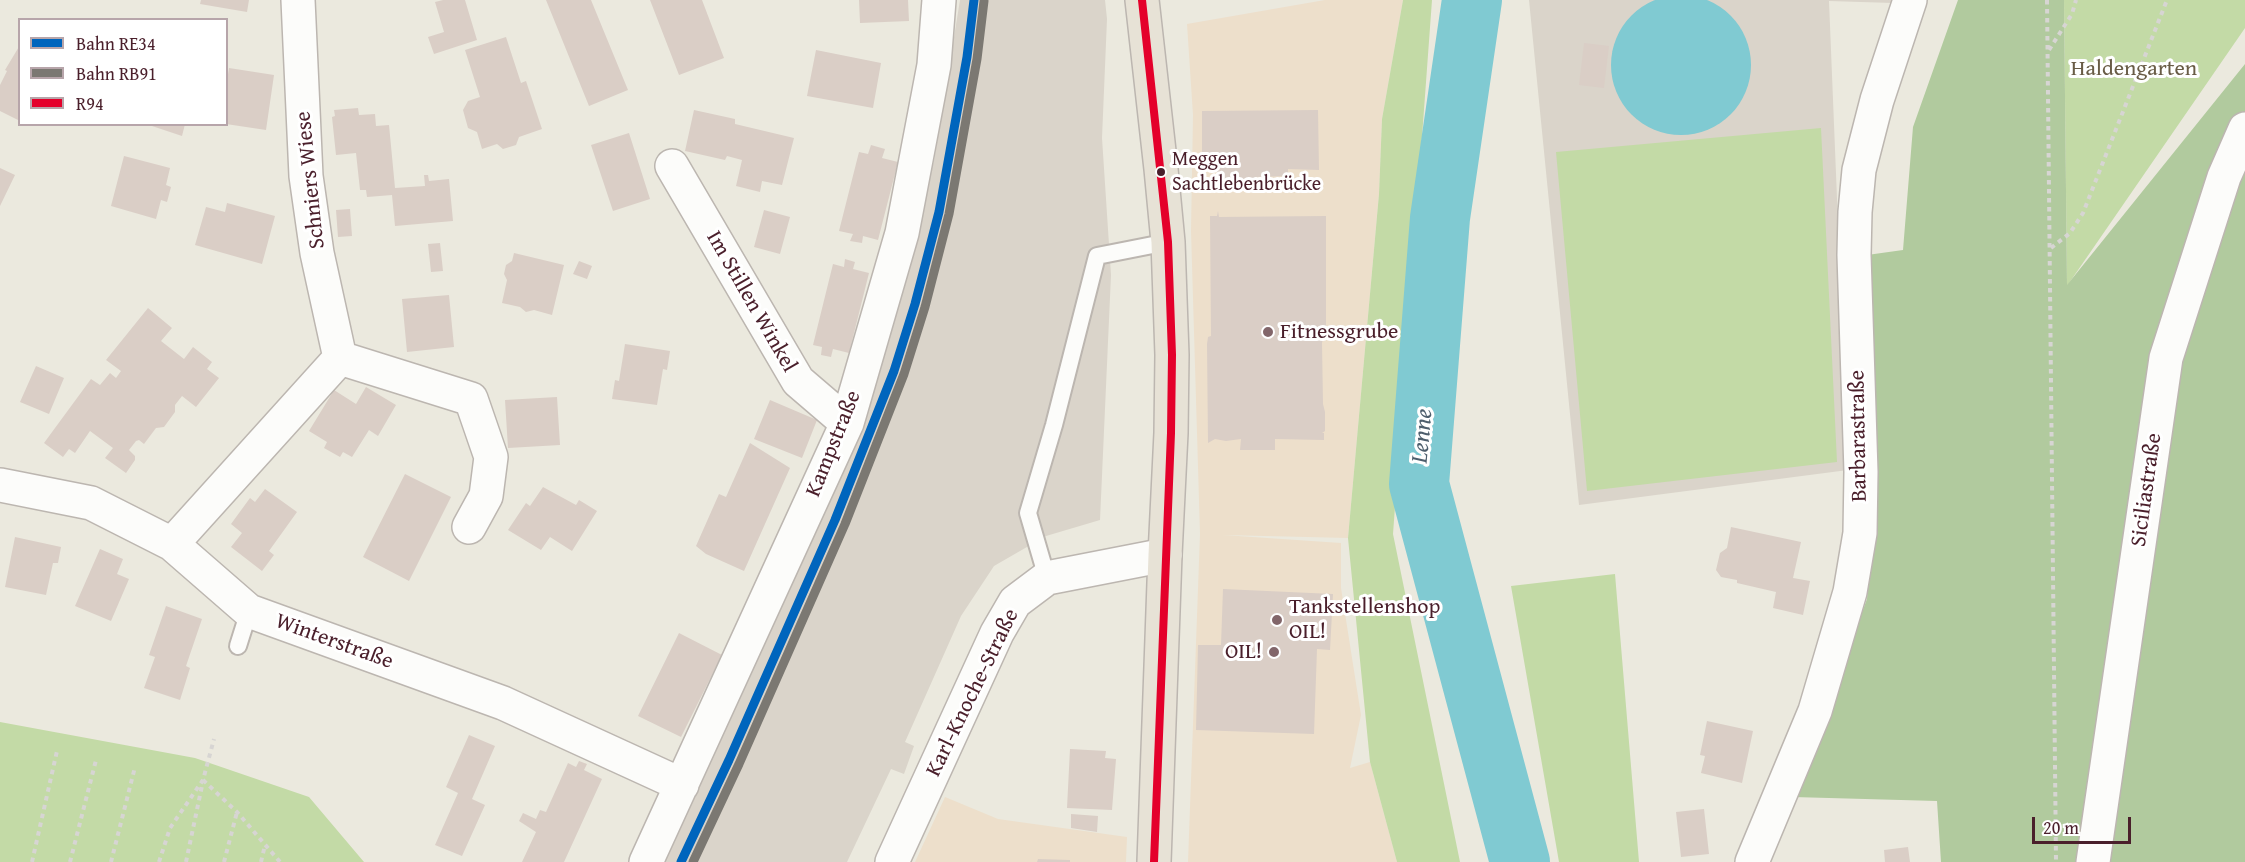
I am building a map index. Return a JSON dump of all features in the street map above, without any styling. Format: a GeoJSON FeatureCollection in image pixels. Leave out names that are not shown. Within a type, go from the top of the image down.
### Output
{"type":"FeatureCollection","features":[{"type":"Feature","properties":{"kind":"main road"},"geometry":{"type":"LineString","coordinates":[[1142,0],[1168,242],[1172,398],[1154,862]]}},
{"type":"Feature","properties":{"kind":"street","name":"Schniers Wiese"},"geometry":{"type":"LineString","coordinates":[[298,0],[306,176],[317,253],[340,358]]}},
{"type":"Feature","properties":{"kind":"street","name":"Kampstraße"},"geometry":{"type":"LineString","coordinates":[[646,862],[847,423],[902,233],[934,65],[939,0]]}},
{"type":"Feature","properties":{"kind":"street","name":"Barbarastraße"},"geometry":{"type":"LineString","coordinates":[[1752,862],[1815,711],[1850,592],[1860,533],[1854,255],[1858,180],[1877,100],[1910,0]]}},
{"type":"Feature","properties":{"kind":"street","name":"Siciliastraße"},"geometry":{"type":"LineString","coordinates":[[2093,862],[2166,358],[2224,177],[2245,129]]}},
{"type":"Feature","properties":{"kind":"street","name":"Im Stillen Winkel"},"geometry":{"type":"LineString","coordinates":[[672,166],[798,381],[847,423]]}},
{"type":"Feature","properties":{"kind":"street"},"geometry":{"type":"LineString","coordinates":[[172,544],[340,358],[471,399],[491,457],[486,496],[469,527]]}},
{"type":"Feature","properties":{"kind":"street","name":"Winterstraße"},"geometry":{"type":"LineString","coordinates":[[0,485],[90,503],[172,544],[249,611],[503,703],[682,785]]}},
{"type":"Feature","properties":{"kind":"street","name":"Karl-Knoche-Straße"},"geometry":{"type":"LineString","coordinates":[[892,862],[997,633],[1015,602],[1047,578],[1165,555]]}},
{"type":"Feature","properties":{"kind":"lane"},"geometry":{"type":"LineString","coordinates":[[1047,578],[1028,513],[1054,425],[1097,256],[1168,242]]}},
{"type":"Feature","properties":{"kind":"lane"},"geometry":{"type":"LineString","coordinates":[[238,646],[249,611]]}},
{"type":"Feature","properties":{"kind":"path"},"geometry":{"type":"LineString","coordinates":[[2047,0],[2056,862]]}},
{"type":"Feature","properties":{"kind":"path"},"geometry":{"type":"LineString","coordinates":[[2049,51],[2072,14],[2076,0]]}},
{"type":"Feature","properties":{"kind":"path"},"geometry":{"type":"LineString","coordinates":[[2050,248],[2070,233],[2083,213],[2167,0]]}},
{"type":"Feature","properties":{"kind":"path"},"geometry":{"type":"LineString","coordinates":[[186,862],[214,739]]}},
{"type":"Feature","properties":{"kind":"path"},"geometry":{"type":"LineString","coordinates":[[32,862],[57,751]]}},
{"type":"Feature","properties":{"kind":"path"},"geometry":{"type":"LineString","coordinates":[[70,862],[96,759]]}},
{"type":"Feature","properties":{"kind":"path"},"geometry":{"type":"LineString","coordinates":[[111,862],[135,767]]}},
{"type":"Feature","properties":{"kind":"path"},"geometry":{"type":"LineString","coordinates":[[203,780],[237,812],[280,862]]}},
{"type":"Feature","properties":{"kind":"path"},"geometry":{"type":"LineString","coordinates":[[159,862],[170,828],[203,780]]}},
{"type":"Feature","properties":{"kind":"path"},"geometry":{"type":"LineString","coordinates":[[224,862],[237,812]]}},
{"type":"Feature","properties":{"kind":"path"},"geometry":{"type":"LineString","coordinates":[[261,862],[265,845]]}},
{"type":"Feature","properties":{"kind":"shaded area"},"geometry":{"type":"Polygon","coordinates":[[[960,0],[1105,0],[1107,19],[1102,138],[1111,275],[1100,520],[1046,536],[994,566],[961,616],[905,742],[914,746],[904,774],[891,769],[847,862],[653,862],[890,325],[934,161],[960,0]]]}},
{"type":"Feature","properties":{"kind":"shaded area"},"geometry":{"type":"Polygon","coordinates":[[[1325,0],[1403,0],[1382,119],[1379,194],[1348,538],[1223,535],[1341,543],[1341,588],[1361,715],[1350,768],[1370,762],[1397,862],[1188,862],[1200,534],[1191,231],[1193,115],[1187,24],[1325,0]]]}},
{"type":"Feature","properties":{"kind":"shaded area"},"geometry":{"type":"Polygon","coordinates":[[[1529,0],[1894,0],[1893,3],[1829,1],[1848,470],[1579,505],[1529,0]]]}},
{"type":"Feature","properties":{"kind":"shaded area"},"geometry":{"type":"Polygon","coordinates":[[[945,797],[998,819],[1127,837],[1126,862],[915,862],[945,797]]]}},
{"type":"Feature","properties":{"kind":"green space"},"geometry":{"type":"Polygon","coordinates":[[[1403,0],[1432,0],[1393,534],[1460,862],[1397,862],[1370,762],[1348,538],[1379,194],[1382,119],[1403,0]]]}},
{"type":"Feature","properties":{"kind":"green space"},"geometry":{"type":"Polygon","coordinates":[[[1958,0],[2064,0],[2067,285],[2245,64],[2245,862],[1941,862],[1937,801],[1793,797],[1867,599],[1871,537],[1860,256],[1903,250],[1913,127],[1958,0]]]}},
{"type":"Feature","properties":{"kind":"green space","name":"Haldengarten"},"geometry":{"type":"Polygon","coordinates":[[[2064,0],[2245,0],[2245,28],[2067,286],[2064,0]]]}},
{"type":"Feature","properties":{"kind":"green space"},"geometry":{"type":"Polygon","coordinates":[[[1821,128],[1837,462],[1587,491],[1556,152],[1821,128]]]}},
{"type":"Feature","properties":{"kind":"green space"},"geometry":{"type":"Polygon","coordinates":[[[1615,574],[1639,862],[1559,862],[1511,586],[1615,574]]]}},
{"type":"Feature","properties":{"kind":"green space"},"geometry":{"type":"Polygon","coordinates":[[[0,722],[195,758],[309,797],[364,862],[0,862],[0,722]]]}},
{"type":"Feature","properties":{"kind":"water"},"geometry":{"type":"Polygon","coordinates":[[[1657,-1],[1708,0],[1731,15],[1746,38],[1750,51],[1750,79],[1739,104],[1731,115],[1720,123],[1695,134],[1667,134],[1642,123],[1631,115],[1623,104],[1612,79],[1612,51],[1616,38],[1631,15],[1657,-1]]]}},
{"type":"Feature","properties":{"kind":"building"},"geometry":{"type":"Polygon","coordinates":[[[201,0],[249,0],[247,12],[200,4],[201,0]]]}},
{"type":"Feature","properties":{"kind":"building"},"geometry":{"type":"Polygon","coordinates":[[[465,0],[477,40],[434,54],[428,37],[444,32],[435,2],[465,0]]]}},
{"type":"Feature","properties":{"kind":"building"},"geometry":{"type":"Polygon","coordinates":[[[546,0],[591,0],[628,90],[589,106],[546,0]]]}},
{"type":"Feature","properties":{"kind":"building"},"geometry":{"type":"Polygon","coordinates":[[[650,0],[702,0],[724,58],[679,75],[650,0]]]}},
{"type":"Feature","properties":{"kind":"building"},"geometry":{"type":"Polygon","coordinates":[[[859,0],[908,0],[909,21],[860,23],[859,0]]]}},
{"type":"Feature","properties":{"kind":"building"},"geometry":{"type":"Polygon","coordinates":[[[506,37],[521,83],[526,81],[542,129],[519,137],[516,145],[503,149],[497,144],[482,149],[477,132],[468,128],[463,110],[468,101],[480,97],[465,50],[506,37]]]}},
{"type":"Feature","properties":{"kind":"building"},"geometry":{"type":"Polygon","coordinates":[[[1584,43],[1609,46],[1604,88],[1579,85],[1584,43]]]}},
{"type":"Feature","properties":{"kind":"building"},"geometry":{"type":"Polygon","coordinates":[[[18,48],[18,120],[0,111],[0,85],[7,71],[5,70],[18,48]]]}},
{"type":"Feature","properties":{"kind":"building"},"geometry":{"type":"Polygon","coordinates":[[[816,50],[881,63],[873,108],[807,96],[816,50]]]}},
{"type":"Feature","properties":{"kind":"building"},"geometry":{"type":"Polygon","coordinates":[[[229,68],[274,75],[266,130],[228,124],[229,68]]]}},
{"type":"Feature","properties":{"kind":"building"},"geometry":{"type":"Polygon","coordinates":[[[358,108],[359,115],[375,114],[376,126],[389,125],[395,188],[425,186],[424,175],[428,175],[429,181],[449,179],[453,221],[395,226],[392,195],[367,197],[366,190],[360,190],[356,153],[336,155],[332,117],[335,116],[334,110],[358,108]]]}},
{"type":"Feature","properties":{"kind":"building"},"geometry":{"type":"Polygon","coordinates":[[[694,110],[735,119],[735,124],[794,138],[782,185],[762,181],[760,192],[736,186],[742,160],[727,156],[725,160],[685,151],[694,110]]]}},
{"type":"Feature","properties":{"kind":"building"},"geometry":{"type":"Polygon","coordinates":[[[1318,110],[1319,170],[1288,169],[1288,176],[1255,177],[1255,187],[1217,186],[1217,169],[1202,170],[1202,111],[1318,110]]]}},
{"type":"Feature","properties":{"kind":"building"},"geometry":{"type":"Polygon","coordinates":[[[152,126],[184,126],[182,136],[152,126]]]}},
{"type":"Feature","properties":{"kind":"building"},"geometry":{"type":"Polygon","coordinates":[[[629,133],[650,199],[613,211],[591,145],[629,133]]]}},
{"type":"Feature","properties":{"kind":"building"},"geometry":{"type":"Polygon","coordinates":[[[871,145],[885,149],[882,158],[898,162],[878,240],[863,236],[862,243],[850,241],[853,234],[839,231],[859,152],[868,154],[871,145]]]}},
{"type":"Feature","properties":{"kind":"building"},"geometry":{"type":"Polygon","coordinates":[[[124,156],[170,168],[166,185],[171,187],[167,202],[161,200],[156,219],[111,206],[124,156]]]}},
{"type":"Feature","properties":{"kind":"building"},"geometry":{"type":"Polygon","coordinates":[[[0,168],[15,175],[0,206],[0,168]]]}},
{"type":"Feature","properties":{"kind":"building"},"geometry":{"type":"Polygon","coordinates":[[[227,203],[275,216],[262,264],[195,245],[206,207],[225,212],[227,203]]]}},
{"type":"Feature","properties":{"kind":"building"},"geometry":{"type":"Polygon","coordinates":[[[350,209],[352,236],[338,237],[336,210],[350,209]]]}},
{"type":"Feature","properties":{"kind":"building"},"geometry":{"type":"Polygon","coordinates":[[[764,210],[790,217],[780,254],[754,247],[764,210]]]}},
{"type":"Feature","properties":{"kind":"building","name":"Fitnessgrube"},"geometry":{"type":"Polygon","coordinates":[[[1218,211],[1219,217],[1326,216],[1326,339],[1323,339],[1322,343],[1325,431],[1322,433],[1324,433],[1324,440],[1275,439],[1275,450],[1240,450],[1241,439],[1226,441],[1215,439],[1208,443],[1207,344],[1208,337],[1211,336],[1210,216],[1217,216],[1218,211]]]}},
{"type":"Feature","properties":{"kind":"building"},"geometry":{"type":"Polygon","coordinates":[[[440,243],[443,271],[431,272],[428,244],[440,243]]]}},
{"type":"Feature","properties":{"kind":"building"},"geometry":{"type":"Polygon","coordinates":[[[514,253],[564,265],[552,315],[534,310],[526,312],[520,307],[502,303],[507,280],[504,274],[506,265],[512,261],[514,253]]]}},
{"type":"Feature","properties":{"kind":"building"},"geometry":{"type":"Polygon","coordinates":[[[845,259],[855,262],[853,269],[869,273],[849,353],[833,349],[831,357],[821,355],[822,347],[813,345],[833,264],[844,267],[845,259]]]}},
{"type":"Feature","properties":{"kind":"building"},"geometry":{"type":"Polygon","coordinates":[[[579,261],[592,266],[587,279],[573,274],[579,261]]]}},
{"type":"Feature","properties":{"kind":"building"},"geometry":{"type":"Polygon","coordinates":[[[449,295],[454,347],[407,352],[402,299],[449,295]]]}},
{"type":"Feature","properties":{"kind":"building"},"geometry":{"type":"Polygon","coordinates":[[[148,308],[172,328],[161,341],[184,359],[193,347],[212,362],[207,369],[219,378],[196,407],[182,396],[175,405],[175,412],[164,427],[156,428],[144,444],[139,440],[136,441],[129,450],[135,456],[135,460],[126,473],[105,458],[113,448],[90,431],[75,453],[69,449],[63,457],[44,443],[91,379],[100,385],[110,373],[116,378],[121,371],[106,360],[148,308]]]}},
{"type":"Feature","properties":{"kind":"building"},"geometry":{"type":"Polygon","coordinates":[[[625,344],[670,351],[667,370],[663,369],[657,405],[612,399],[615,380],[619,381],[625,344]]]}},
{"type":"Feature","properties":{"kind":"building"},"geometry":{"type":"Polygon","coordinates":[[[36,366],[64,378],[49,414],[20,402],[36,366]]]}},
{"type":"Feature","properties":{"kind":"building"},"geometry":{"type":"Polygon","coordinates":[[[366,387],[396,405],[378,436],[369,430],[352,457],[343,452],[340,457],[324,448],[327,442],[309,431],[334,390],[356,404],[366,387]]]}},
{"type":"Feature","properties":{"kind":"building"},"geometry":{"type":"Polygon","coordinates":[[[557,397],[560,445],[508,448],[505,400],[557,397]]]}},
{"type":"Feature","properties":{"kind":"building"},"geometry":{"type":"Polygon","coordinates":[[[770,400],[817,420],[802,458],[754,439],[770,400]]]}},
{"type":"Feature","properties":{"kind":"building"},"geometry":{"type":"Polygon","coordinates":[[[750,443],[790,468],[744,571],[706,554],[696,546],[719,494],[726,497],[750,443]]]}},
{"type":"Feature","properties":{"kind":"building"},"geometry":{"type":"Polygon","coordinates":[[[405,474],[451,497],[409,581],[363,557],[405,474]]]}},
{"type":"Feature","properties":{"kind":"building"},"geometry":{"type":"Polygon","coordinates":[[[543,487],[576,505],[579,500],[597,511],[572,551],[550,537],[541,550],[508,530],[526,503],[530,506],[543,487]]]}},
{"type":"Feature","properties":{"kind":"building"},"geometry":{"type":"Polygon","coordinates":[[[265,489],[297,512],[269,551],[274,555],[262,571],[231,547],[242,533],[231,524],[250,498],[255,502],[265,489]]]}},
{"type":"Feature","properties":{"kind":"building"},"geometry":{"type":"Polygon","coordinates":[[[1731,527],[1801,542],[1793,578],[1810,581],[1803,615],[1773,608],[1776,592],[1721,577],[1716,570],[1720,553],[1727,548],[1731,527]]]}},
{"type":"Feature","properties":{"kind":"building"},"geometry":{"type":"Polygon","coordinates":[[[15,537],[61,547],[58,563],[53,563],[46,595],[5,587],[15,537]]]}},
{"type":"Feature","properties":{"kind":"building"},"geometry":{"type":"Polygon","coordinates":[[[100,549],[123,559],[117,574],[129,579],[111,621],[75,606],[100,549]]]}},
{"type":"Feature","properties":{"kind":"building"},"geometry":{"type":"Polygon","coordinates":[[[1223,589],[1333,594],[1330,650],[1317,649],[1314,734],[1196,730],[1198,645],[1221,645],[1223,589]]]}},
{"type":"Feature","properties":{"kind":"building"},"geometry":{"type":"Polygon","coordinates":[[[166,606],[202,619],[186,666],[190,668],[180,700],[144,688],[155,657],[149,655],[166,606]]]}},
{"type":"Feature","properties":{"kind":"building"},"geometry":{"type":"Polygon","coordinates":[[[679,633],[722,655],[681,737],[638,716],[679,633]]]}},
{"type":"Feature","properties":{"kind":"building"},"geometry":{"type":"Polygon","coordinates":[[[1707,721],[1753,731],[1742,783],[1701,773],[1705,756],[1700,755],[1707,721]]]}},
{"type":"Feature","properties":{"kind":"building"},"geometry":{"type":"Polygon","coordinates":[[[469,735],[495,746],[472,799],[485,805],[462,856],[435,845],[458,793],[446,787],[469,735]]]}},
{"type":"Feature","properties":{"kind":"building"},"geometry":{"type":"Polygon","coordinates":[[[1070,749],[1106,751],[1105,758],[1116,759],[1112,810],[1067,808],[1070,749]]]}},
{"type":"Feature","properties":{"kind":"building"},"geometry":{"type":"Polygon","coordinates":[[[579,761],[587,764],[584,770],[602,779],[564,862],[522,862],[536,832],[519,821],[523,813],[536,819],[540,810],[546,812],[568,763],[576,767],[579,761]]]}},
{"type":"Feature","properties":{"kind":"building"},"geometry":{"type":"Polygon","coordinates":[[[1704,809],[1709,854],[1681,857],[1676,812],[1704,809]]]}},
{"type":"Feature","properties":{"kind":"building"},"geometry":{"type":"Polygon","coordinates":[[[1071,814],[1098,816],[1097,832],[1071,828],[1071,814]]]}},
{"type":"Feature","properties":{"kind":"building"},"geometry":{"type":"Polygon","coordinates":[[[1908,847],[1910,862],[1885,862],[1884,850],[1908,847]]]}},
{"type":"Feature","properties":{"kind":"building"},"geometry":{"type":"Polygon","coordinates":[[[1038,859],[1070,860],[1070,862],[1037,862],[1038,859]]]}},
{"type":"Feature","properties":{"kind":"waterway","name":"Lenne"},"geometry":{"type":"LineString","coordinates":[[1472,0],[1440,218],[1419,484],[1520,862]]}},
{"type":"Feature","properties":{"kind":"rail line","name":"RE34"},"geometry":{"type":"LineString","coordinates":[[681,862],[729,760],[835,520],[894,371],[915,304],[939,212],[967,57],[974,0]]}},
{"type":"Feature","properties":{"kind":"rail line","name":"RB91"},"geometry":{"type":"LineString","coordinates":[[693,862],[845,524],[904,374],[925,307],[949,214],[977,59],[984,1]]}},
{"type":"Feature","properties":{"kind":"transit line","name":"R94"},"geometry":{"type":"LineString","coordinates":[[1142,0],[1168,242],[1172,355],[1154,862]]}},
{"type":"Feature","properties":{"kind":"place","name":"Meggen Sachtlebenbrücke"},"geometry":{"type":"Point","coordinates":[1161,172]}},
{"type":"Feature","properties":{"kind":"place","name":"Fitnessgrube"},"geometry":{"type":"Point","coordinates":[1268,332]}},
{"type":"Feature","properties":{"kind":"place","name":"Tankstellenshop OIL!"},"geometry":{"type":"Point","coordinates":[1277,620]}},
{"type":"Feature","properties":{"kind":"place","name":"OIL!"},"geometry":{"type":"Point","coordinates":[1274,652]}}]}
